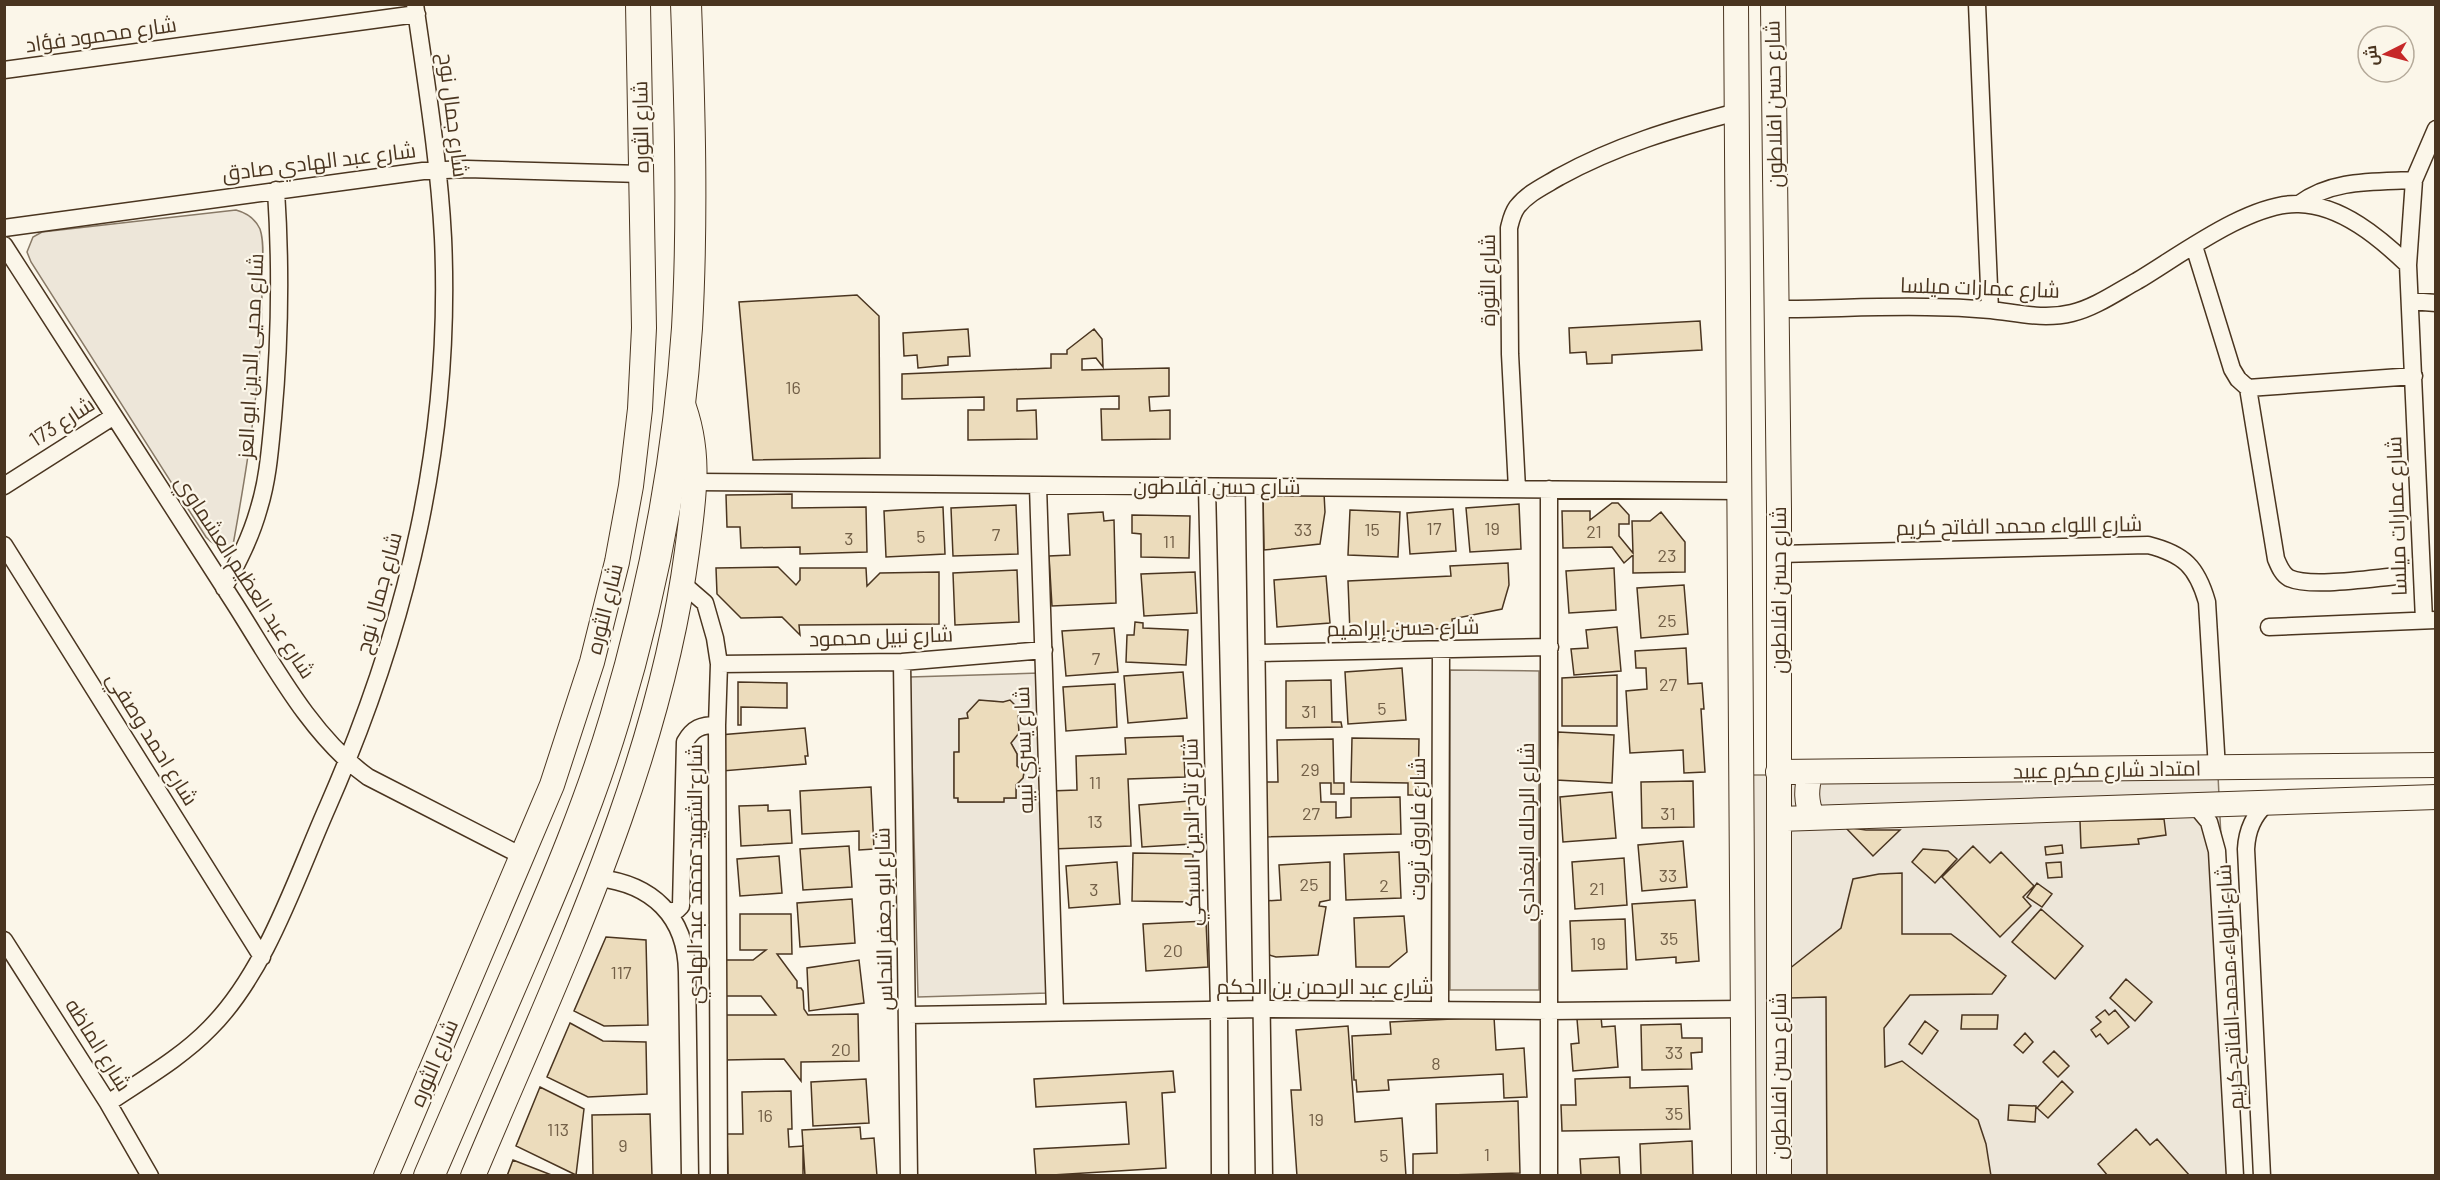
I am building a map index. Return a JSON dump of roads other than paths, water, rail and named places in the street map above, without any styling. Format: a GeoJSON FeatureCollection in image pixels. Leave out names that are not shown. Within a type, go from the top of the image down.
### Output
{"type":"FeatureCollection","features":[{"type":"Feature","properties":{"kind":"highway","name":"شارع الثوره"},"geometry":{"type":"LineString","coordinates":[[429,1176],[559,876],[589,799],[615,720],[637,641],[655,560],[670,479],[681,397],[687,316],[690,224],[686,4]]}},
{"type":"Feature","properties":{"kind":"street","name":"شارع الثوره"},"geometry":{"type":"LineString","coordinates":[[386,1176],[522,856],[565,748],[609,600],[628,505],[640,409],[644,328],[638,4]]}},
{"type":"Feature","properties":{"kind":"street","name":"شارع حسن افلاطون"},"geometry":{"type":"LineString","coordinates":[[1736,4],[1744,1176]]}},
{"type":"Feature","properties":{"kind":"street","name":"شارع حسن افلاطون"},"geometry":{"type":"LineString","coordinates":[[1773,4],[1779,466],[1779,1176]]}},
{"type":"Feature","properties":{"kind":"street"},"geometry":{"type":"LineString","coordinates":[[1977,4],[1990,310]]}},
{"type":"Feature","properties":{"kind":"street","name":"شارع محمود فؤاد"},"geometry":{"type":"LineString","coordinates":[[4,70],[416,9]]}},
{"type":"Feature","properties":{"kind":"street","name":"شارع جمال نوح"},"geometry":{"type":"LineString","coordinates":[[108,1103],[201,1037],[239,994],[262,957],[348,761],[374,694],[399,615],[414,557],[433,453],[440,382],[443,312],[443,241],[438,170],[416,9]]}},
{"type":"Feature","properties":{"kind":"street","name":"شارع الثورة"},"geometry":{"type":"LineString","coordinates":[[1517,489],[1510,354],[1509,228],[1513,214],[1527,197],[1540,188],[1611,151],[1677,127],[1737,112]]}},
{"type":"Feature","properties":{"kind":"street","name":"شارع عمارات ميلسا"},"geometry":{"type":"LineString","coordinates":[[2430,620],[2408,266],[2414,180],[2436,129]]}},
{"type":"Feature","properties":{"kind":"street","name":"شارع عبد الهادي صادق"},"geometry":{"type":"LineString","coordinates":[[4,228],[392,174],[438,170],[641,174]]}},
{"type":"Feature","properties":{"kind":"street","name":"شارع عمارات ميلسا"},"geometry":{"type":"LineString","coordinates":[[2299,204],[2313,194],[2337,186],[2359,182],[2414,180]]}},
{"type":"Feature","properties":{"kind":"street","name":"شارع محيى الدين ابو العز"},"geometry":{"type":"LineString","coordinates":[[224,588],[241,556],[254,524],[264,489],[270,454],[279,318],[276,190]]}},
{"type":"Feature","properties":{"kind":"street","name":"شارع عمارات ميلسا"},"geometry":{"type":"LineString","coordinates":[[1777,299],[1990,310],[2027,316],[2073,313],[2115,294],[2233,223],[2265,210],[2299,204],[2320,208],[2347,218],[2396,253],[2408,266]]}},
{"type":"Feature","properties":{"kind":"street","name":"شارع عبد العظيم العشماوي"},"geometry":{"type":"LineString","coordinates":[[4,244],[310,719],[348,761],[368,777],[522,856]]}},
{"type":"Feature","properties":{"kind":"street"},"geometry":{"type":"LineString","coordinates":[[2194,246],[2232,369],[2238,379],[2248,388],[2276,559],[2281,571],[2290,578],[2306,581],[2397,576]]}},
{"type":"Feature","properties":{"kind":"street"},"geometry":{"type":"LineString","coordinates":[[1738,288],[1777,299]]}},
{"type":"Feature","properties":{"kind":"street"},"geometry":{"type":"LineString","coordinates":[[2409,301],[2436,303]]}},
{"type":"Feature","properties":{"kind":"street"},"geometry":{"type":"LineString","coordinates":[[2248,388],[2414,376]]}},
{"type":"Feature","properties":{"kind":"street","name":"شارع الثوره"},"geometry":{"type":"LineString","coordinates":[[473,1176],[598,878],[628,797],[651,723],[683,584],[695,482],[695,447],[681,397]]}},
{"type":"Feature","properties":{"kind":"street","name":"شارع 173"},"geometry":{"type":"LineString","coordinates":[[4,486],[114,416]]}},
{"type":"Feature","properties":{"kind":"street"},"geometry":{"type":"LineString","coordinates":[[1740,489],[1779,466]]}},
{"type":"Feature","properties":{"kind":"street","name":"شارع حسن افلاطون"},"geometry":{"type":"LineString","coordinates":[[695,482],[1740,489]]}},
{"type":"Feature","properties":{"kind":"street","name":"شارع يسري نبيه"},"geometry":{"type":"LineString","coordinates":[[1038,486],[1055,1012]]}},
{"type":"Feature","properties":{"kind":"street","name":"شارع تاج الدين السبكي"},"geometry":{"type":"LineString","coordinates":[[1207,487],[1219,1010],[1220,1176]]}},
{"type":"Feature","properties":{"kind":"street"},"geometry":{"type":"LineString","coordinates":[[1254,487],[1264,1176]]}},
{"type":"Feature","properties":{"kind":"street","name":"شارع الرحاله البغدادي"},"geometry":{"type":"LineString","coordinates":[[1549,489],[1549,1176]]}},
{"type":"Feature","properties":{"kind":"street"},"geometry":{"type":"LineString","coordinates":[[1740,489],[1779,509]]}},
{"type":"Feature","properties":{"kind":"street","name":"شارع احمد وصفي"},"geometry":{"type":"LineString","coordinates":[[4,545],[262,957]]}},
{"type":"Feature","properties":{"kind":"street","name":"شارع اللواء محمد الفاتح كريم"},"geometry":{"type":"LineString","coordinates":[[1779,554],[2148,545],[2169,550],[2188,563],[2201,581],[2207,602],[2217,768]]}},
{"type":"Feature","properties":{"kind":"street","name":"شارع الشهيد محمد عبد الهادي"},"geometry":{"type":"LineString","coordinates":[[683,584],[705,603],[715,638],[719,664],[717,724],[719,1176]]}},
{"type":"Feature","properties":{"kind":"street"},"geometry":{"type":"LineString","coordinates":[[2269,627],[2430,620]]}},
{"type":"Feature","properties":{"kind":"street","name":"شارع حسن إبراهيم"},"geometry":{"type":"LineString","coordinates":[[1257,653],[1550,647]]}},
{"type":"Feature","properties":{"kind":"street","name":"شارع فاروق ثروت"},"geometry":{"type":"LineString","coordinates":[[1440,1009],[1441,649]]}},
{"type":"Feature","properties":{"kind":"street","name":"شارع نبيل محمود"},"geometry":{"type":"LineString","coordinates":[[719,664],[902,662],[1044,650]]}},
{"type":"Feature","properties":{"kind":"street","name":"شارع ابو جعفر النحاس"},"geometry":{"type":"LineString","coordinates":[[902,662],[909,1176]]}},
{"type":"Feature","properties":{"kind":"street"},"geometry":{"type":"LineString","coordinates":[[668,912],[677,910],[681,906],[685,742],[697,728],[717,724]]}},
{"type":"Feature","properties":{"kind":"street","name":"امتداد شارع مكرم عبيد"},"geometry":{"type":"LineString","coordinates":[[1778,772],[1810,774],[2436,765]]}},
{"type":"Feature","properties":{"kind":"street"},"geometry":{"type":"LineString","coordinates":[[1810,774],[1806,788],[1807,803],[1812,817]]}},
{"type":"Feature","properties":{"kind":"street","name":"امتداد شارع مكرم عبيد"},"geometry":{"type":"LineString","coordinates":[[1779,819],[2436,797]]}},
{"type":"Feature","properties":{"kind":"street","name":"شارع اللواء محمد الفاتح كريم"},"geometry":{"type":"LineString","coordinates":[[2262,1176],[2246,849],[2248,829],[2253,819],[2267,803]]}},
{"type":"Feature","properties":{"kind":"street","name":"شارع اللواء محمد الفاتح كريم"},"geometry":{"type":"LineString","coordinates":[[2195,805],[2208,822],[2217,851],[2235,1176]]}},
{"type":"Feature","properties":{"kind":"street","name":"شارع الشهيد محمد عبد الهادي"},"geometry":{"type":"LineString","coordinates":[[598,878],[613,880],[648,894],[668,912],[681,934],[687,959],[690,1176]]}},
{"type":"Feature","properties":{"kind":"street","name":"شارع الماظه"},"geometry":{"type":"LineString","coordinates":[[4,940],[108,1103],[150,1176]]}},
{"type":"Feature","properties":{"kind":"street","name":"شارع عبد الرحمن بن الحكم"},"geometry":{"type":"LineString","coordinates":[[908,1015],[1263,1009],[1549,1011],[1743,1008]]}}]}
